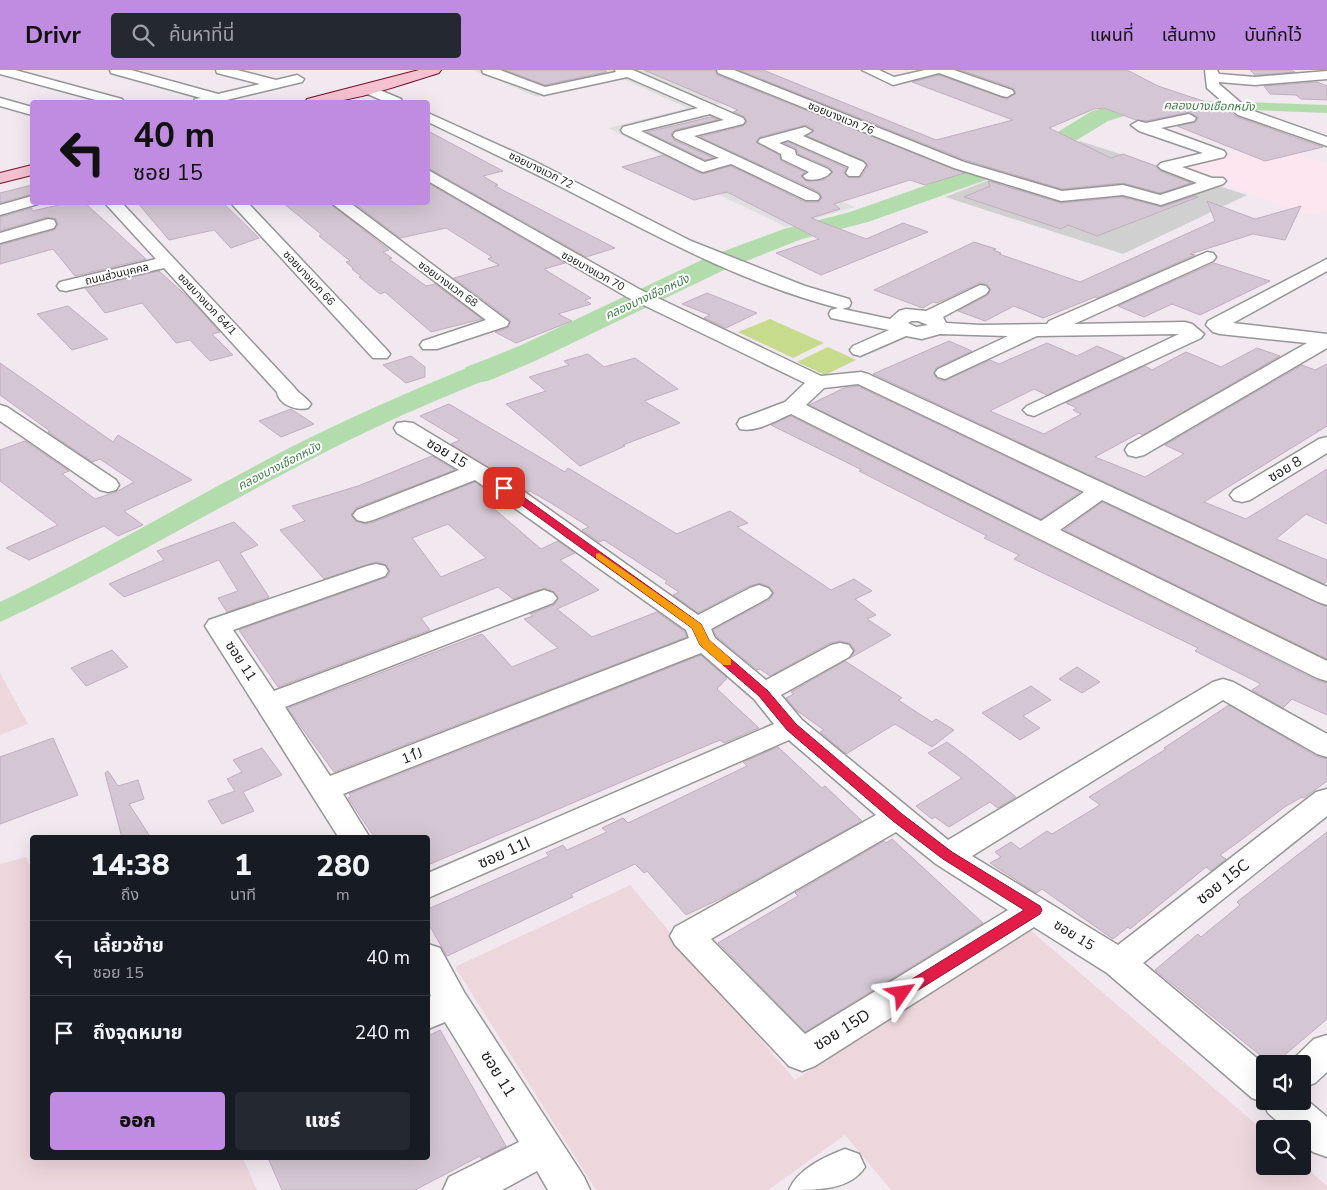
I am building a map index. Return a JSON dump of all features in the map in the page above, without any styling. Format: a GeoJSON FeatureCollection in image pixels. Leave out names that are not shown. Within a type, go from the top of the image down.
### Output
{"type":"FeatureCollection","features":[{"type":"Feature","properties":{"kind":"main road"},"geometry":{"type":"LineString","coordinates":[[321,100],[434,70]]}},
{"type":"Feature","properties":{"kind":"main road"},"geometry":{"type":"LineString","coordinates":[[0,178],[30,170]]}},
{"type":"Feature","properties":{"kind":"street"},"geometry":{"type":"LineString","coordinates":[[0,70],[110,100]]}},
{"type":"Feature","properties":{"kind":"street"},"geometry":{"type":"LineString","coordinates":[[116,70],[218,98]]}},
{"type":"Feature","properties":{"kind":"street"},"geometry":{"type":"LineString","coordinates":[[222,70],[278,84]]}},
{"type":"Feature","properties":{"kind":"street"},"geometry":{"type":"LineString","coordinates":[[492,70],[544,91],[624,72],[738,121],[680,135],[812,197]]}},
{"type":"Feature","properties":{"kind":"street"},"geometry":{"type":"LineString","coordinates":[[579,70],[583,72],[593,70]]}},
{"type":"Feature","properties":{"kind":"street","name":"ซอยบางแวก 76"},"geometry":{"type":"LineString","coordinates":[[723,70],[959,164],[1061,196],[1123,190],[1161,200],[1215,182],[1166,166],[1219,154],[1168,136]]}},
{"type":"Feature","properties":{"kind":"street"},"geometry":{"type":"LineString","coordinates":[[868,70],[893,81],[938,71],[1007,93]]}},
{"type":"Feature","properties":{"kind":"street"},"geometry":{"type":"LineString","coordinates":[[8,86],[56,72]]}},
{"type":"Feature","properties":{"kind":"street"},"geometry":{"type":"LineString","coordinates":[[1213,78],[1255,81],[1327,75]]}},
{"type":"Feature","properties":{"kind":"street"},"geometry":{"type":"LineString","coordinates":[[973,81],[1002,76]]}},
{"type":"Feature","properties":{"kind":"street"},"geometry":{"type":"LineString","coordinates":[[1213,78],[1243,112],[1327,142]]}},
{"type":"Feature","properties":{"kind":"street"},"geometry":{"type":"LineString","coordinates":[[208,100],[298,79]]}},
{"type":"Feature","properties":{"kind":"street"},"geometry":{"type":"LineString","coordinates":[[368,89],[392,100]]}},
{"type":"Feature","properties":{"kind":"street"},"geometry":{"type":"LineString","coordinates":[[0,102],[30,110]]}},
{"type":"Feature","properties":{"kind":"street"},"geometry":{"type":"LineString","coordinates":[[712,110],[628,130],[693,169],[733,160]]}},
{"type":"Feature","properties":{"kind":"street","name":"ซอยบางแวก 72"},"geometry":{"type":"LineString","coordinates":[[430,118],[555,176],[659,233],[674,251],[840,309],[900,325]]}},
{"type":"Feature","properties":{"kind":"street"},"geometry":{"type":"LineString","coordinates":[[1189,118],[1141,127],[1168,136],[1199,129]]}},
{"type":"Feature","properties":{"kind":"street"},"geometry":{"type":"LineString","coordinates":[[811,176],[823,172],[787,156],[790,152],[765,142],[847,120]]}},
{"type":"Feature","properties":{"kind":"street"},"geometry":{"type":"LineString","coordinates":[[788,135],[858,165],[854,173]]}},
{"type":"Feature","properties":{"kind":"street","name":"ซอยบางแวก 70"},"geometry":{"type":"LineString","coordinates":[[430,177],[604,278],[818,382]]}},
{"type":"Feature","properties":{"kind":"street"},"geometry":{"type":"LineString","coordinates":[[0,210],[30,202]]}},
{"type":"Feature","properties":{"kind":"street","name":"ซอยบางแวก 64/1"},"geometry":{"type":"LineString","coordinates":[[115,205],[287,391],[287,395],[301,404]]}},
{"type":"Feature","properties":{"kind":"street","name":"ซอยบางแวก 66"},"geometry":{"type":"LineString","coordinates":[[241,205],[380,354]]}},
{"type":"Feature","properties":{"kind":"street","name":"ซอยบางแวก 68"},"geometry":{"type":"LineString","coordinates":[[342,205],[500,322],[430,344]]}},
{"type":"Feature","properties":{"kind":"street"},"geometry":{"type":"LineString","coordinates":[[0,238],[48,224]]}},
{"type":"Feature","properties":{"kind":"street"},"geometry":{"type":"LineString","coordinates":[[944,373],[1207,257]]}},
{"type":"Feature","properties":{"kind":"street","name":"ถนนส่วนบุคคล"},"geometry":{"type":"LineString","coordinates":[[66,286],[167,262]]}},
{"type":"Feature","properties":{"kind":"street"},"geometry":{"type":"LineString","coordinates":[[1217,326],[1327,264]]}},
{"type":"Feature","properties":{"kind":"street"},"geometry":{"type":"LineString","coordinates":[[933,322],[980,290]]}},
{"type":"Feature","properties":{"kind":"street"},"geometry":{"type":"LineString","coordinates":[[860,350],[900,325],[913,314],[933,322],[980,331],[1189,331]]}},
{"type":"Feature","properties":{"kind":"street"},"geometry":{"type":"LineString","coordinates":[[1136,450],[1327,340],[1217,326],[1194,321],[1186,323],[1189,331]]}},
{"type":"Feature","properties":{"kind":"street"},"geometry":{"type":"LineString","coordinates":[[1034,410],[1189,331]]}},
{"type":"Feature","properties":{"kind":"street"},"geometry":{"type":"LineString","coordinates":[[748,424],[792,406],[818,382],[861,378],[1102,490],[1327,598]]}},
{"type":"Feature","properties":{"kind":"street"},"geometry":{"type":"LineString","coordinates":[[792,406],[1327,672]]}},
{"type":"Feature","properties":{"kind":"street"},"geometry":{"type":"LineString","coordinates":[[0,411],[108,485]]}},
{"type":"Feature","properties":{"kind":"street","name":"ซอย 15"},"geometry":{"type":"LineString","coordinates":[[404,428],[504,488],[701,634],[764,693],[792,727],[898,817],[948,856],[1118,963],[1256,1079]]}},
{"type":"Feature","properties":{"kind":"street","name":"ซอย 8"},"geometry":{"type":"LineString","coordinates":[[1242,495],[1327,444]]}},
{"type":"Feature","properties":{"kind":"street"},"geometry":{"type":"LineString","coordinates":[[365,515],[477,471]]}},
{"type":"Feature","properties":{"kind":"street"},"geometry":{"type":"LineString","coordinates":[[1042,531],[1102,490]]}},
{"type":"Feature","properties":{"kind":"street","name":"ซอย 11"},"geometry":{"type":"LineString","coordinates":[[353,835],[218,626],[376,571]]}},
{"type":"Feature","properties":{"kind":"street","name":"11๋J"},"geometry":{"type":"LineString","coordinates":[[324,790],[499,722],[701,634],[760,593]]}},
{"type":"Feature","properties":{"kind":"street"},"geometry":{"type":"LineString","coordinates":[[268,703],[544,598]]}},
{"type":"Feature","properties":{"kind":"street"},"geometry":{"type":"LineString","coordinates":[[764,693],[840,651]]}},
{"type":"Feature","properties":{"kind":"street"},"geometry":{"type":"LineString","coordinates":[[948,856],[1223,688],[1327,747]]}},
{"type":"Feature","properties":{"kind":"street","name":"ซอย 11I"},"geometry":{"type":"LineString","coordinates":[[430,885],[792,727]]}},
{"type":"Feature","properties":{"kind":"street","name":"ซอย 15C"},"geometry":{"type":"LineString","coordinates":[[1118,963],[1327,800]]}},
{"type":"Feature","properties":{"kind":"street","name":"ซอย 15D"},"geometry":{"type":"LineString","coordinates":[[898,817],[687,936],[802,1055],[1035,910]]}},
{"type":"Feature","properties":{"kind":"street","name":"ซอย 11"},"geometry":{"type":"LineString","coordinates":[[430,966],[440,1008],[544,1148],[570,1190]]}},
{"type":"Feature","properties":{"kind":"street"},"geometry":{"type":"LineString","coordinates":[[1311,1064],[1327,1050]]}},
{"type":"Feature","properties":{"kind":"street"},"geometry":{"type":"LineString","coordinates":[[1292,1110],[1327,1140]]}},
{"type":"Feature","properties":{"kind":"street"},"geometry":{"type":"LineString","coordinates":[[463,1190],[544,1148]]}},
{"type":"Feature","properties":{"kind":"street"},"geometry":{"type":"LineString","coordinates":[[809,1190],[845,1167]]}},
{"type":"Feature","properties":{"kind":"shaded area"},"geometry":{"type":"Polygon","coordinates":[[[473,70],[674,70],[741,98],[716,105],[754,122],[692,138],[855,207],[786,227],[672,172],[685,168],[608,128],[687,108],[623,79],[537,97],[473,70]]]}},
{"type":"Feature","properties":{"kind":"shaded area"},"geometry":{"type":"Polygon","coordinates":[[[1080,141],[1247,195],[1123,254],[945,197],[1066,150],[1080,141]]]}},
{"type":"Feature","properties":{"kind":"shaded area"},"geometry":{"type":"Polygon","coordinates":[[[1271,144],[1327,164],[1327,210],[1309,215],[1178,167],[1271,144]]]}},
{"type":"Feature","properties":{"kind":"shaded area"},"geometry":{"type":"Polygon","coordinates":[[[770,319],[824,343],[793,358],[738,332],[770,319]]]}},
{"type":"Feature","properties":{"kind":"shaded area"},"geometry":{"type":"Polygon","coordinates":[[[828,347],[856,360],[825,375],[797,362],[828,347]]]}},
{"type":"Feature","properties":{"kind":"shaded area"},"geometry":{"type":"Polygon","coordinates":[[[0,673],[28,724],[0,735],[0,673]]]}},
{"type":"Feature","properties":{"kind":"shaded area"},"geometry":{"type":"Polygon","coordinates":[[[26,857],[30,866],[30,1160],[244,1160],[257,1190],[0,1190],[0,864],[26,857]]]}},
{"type":"Feature","properties":{"kind":"shaded area"},"geometry":{"type":"Polygon","coordinates":[[[630,885],[795,1080],[1029,929],[1256,1124],[1256,1175],[1311,1175],[1311,1172],[1327,1186],[1327,1190],[891,1190],[845,1135],[768,1190],[596,1190],[455,967],[630,885]]]}},
{"type":"Feature","properties":{"kind":"water"},"geometry":{"type":"Polygon","coordinates":[[[519,346],[534,360],[421,407],[353,438],[252,490],[102,572],[0,622],[0,602],[84,559],[248,470],[355,416],[519,346]]]}},
{"type":"Feature","properties":{"kind":"building"},"geometry":{"type":"Polygon","coordinates":[[[505,70],[606,70],[606,72],[545,85],[505,70]]]}},
{"type":"Feature","properties":{"kind":"building"},"geometry":{"type":"Polygon","coordinates":[[[644,70],[715,70],[717,75],[965,173],[925,185],[910,180],[834,204],[840,209],[811,218],[866,239],[903,223],[928,232],[821,275],[776,253],[819,239],[727,192],[694,200],[622,167],[664,155],[702,174],[731,166],[805,202],[818,202],[822,198],[819,192],[700,137],[743,126],[747,122],[745,117],[733,112],[738,110],[644,70]],[[806,125],[760,137],[756,142],[779,155],[781,161],[805,172],[801,176],[806,181],[823,180],[833,172],[829,167],[798,154],[796,148],[784,143],[788,142],[846,168],[844,173],[848,177],[861,177],[868,166],[864,161],[807,136],[814,130],[806,125]]]}},
{"type":"Feature","properties":{"kind":"building"},"geometry":{"type":"Polygon","coordinates":[[[739,70],[763,70],[936,140],[1013,120],[912,82],[939,75],[1007,99],[1016,93],[1013,88],[960,70],[1127,70],[1158,86],[1224,108],[1237,117],[1323,147],[1265,161],[1177,126],[1196,122],[1198,118],[1190,112],[1146,121],[1136,120],[1104,108],[1094,109],[1049,128],[1111,158],[1123,154],[1156,166],[1160,171],[1191,183],[1160,193],[1123,183],[1062,189],[965,160],[739,70]]]}},
{"type":"Feature","properties":{"kind":"building"},"geometry":{"type":"Polygon","coordinates":[[[1250,70],[1291,70],[1295,72],[1255,75],[1250,70]]]}},
{"type":"Feature","properties":{"kind":"building"},"geometry":{"type":"Polygon","coordinates":[[[1317,82],[1327,86],[1327,100],[1301,99],[1296,95],[1270,94],[1264,86],[1317,82]]]}},
{"type":"Feature","properties":{"kind":"building"},"geometry":{"type":"Polygon","coordinates":[[[711,117],[718,120],[675,130],[671,134],[674,140],[714,158],[705,160],[647,132],[711,117]]]}},
{"type":"Feature","properties":{"kind":"building"},"geometry":{"type":"Polygon","coordinates":[[[430,132],[503,171],[483,176],[498,185],[495,186],[615,248],[586,257],[430,169],[430,132]]]}},
{"type":"Feature","properties":{"kind":"building"},"geometry":{"type":"Polygon","coordinates":[[[988,181],[1061,203],[1123,197],[1162,207],[1194,196],[1198,197],[1097,236],[1068,225],[1061,229],[964,197],[990,186],[988,181]]]}},
{"type":"Feature","properties":{"kind":"building"},"geometry":{"type":"Polygon","coordinates":[[[430,184],[565,263],[544,269],[591,298],[585,300],[591,304],[558,314],[572,321],[516,343],[495,332],[508,328],[510,320],[454,278],[499,265],[488,259],[492,257],[446,228],[400,238],[357,205],[430,205],[430,184]]]}},
{"type":"Feature","properties":{"kind":"building"},"geometry":{"type":"Polygon","coordinates":[[[30,186],[30,195],[0,203],[0,193],[30,186]]]}},
{"type":"Feature","properties":{"kind":"building"},"geometry":{"type":"Polygon","coordinates":[[[1207,201],[1255,219],[1301,206],[1285,240],[1253,234],[1190,254],[1195,255],[1097,298],[1095,297],[1043,318],[1014,306],[985,321],[958,311],[988,295],[990,289],[986,284],[980,283],[923,308],[874,290],[974,242],[996,249],[993,250],[1001,253],[999,254],[1080,282],[1215,221],[1207,201]]]}},
{"type":"Feature","properties":{"kind":"building"},"geometry":{"type":"Polygon","coordinates":[[[59,205],[87,205],[146,259],[75,276],[53,249],[0,264],[0,245],[54,230],[58,225],[56,219],[47,217],[0,231],[0,217],[32,208],[32,211],[59,205]]]}},
{"type":"Feature","properties":{"kind":"building"},"geometry":{"type":"Polygon","coordinates":[[[140,205],[225,205],[259,238],[231,248],[214,230],[169,240],[140,205]]]}},
{"type":"Feature","properties":{"kind":"building"},"geometry":{"type":"Polygon","coordinates":[[[286,205],[332,205],[389,250],[383,252],[392,258],[389,259],[426,286],[435,284],[482,319],[431,332],[385,292],[380,294],[359,277],[361,276],[346,262],[350,261],[319,236],[322,235],[286,205]]]}},
{"type":"Feature","properties":{"kind":"building"},"geometry":{"type":"Polygon","coordinates":[[[1214,263],[1270,281],[1200,315],[1172,304],[1144,317],[1118,306],[1214,263]]]}},
{"type":"Feature","properties":{"kind":"building"},"geometry":{"type":"Polygon","coordinates":[[[159,271],[192,301],[220,332],[212,334],[233,355],[210,361],[190,340],[176,343],[142,303],[105,313],[85,288],[159,271]]]}},
{"type":"Feature","properties":{"kind":"building"},"geometry":{"type":"Polygon","coordinates":[[[707,293],[757,313],[726,328],[704,318],[710,315],[682,304],[707,293]]]}},
{"type":"Feature","properties":{"kind":"building"},"geometry":{"type":"Polygon","coordinates":[[[68,306],[108,339],[72,350],[37,314],[68,306]]]}},
{"type":"Feature","properties":{"kind":"building"},"geometry":{"type":"Polygon","coordinates":[[[949,341],[972,351],[936,368],[934,374],[937,379],[944,381],[990,360],[999,364],[1047,343],[1077,356],[1097,346],[1125,358],[1047,395],[1034,389],[990,411],[1044,434],[1081,414],[1073,410],[1077,408],[1066,403],[1145,366],[1152,370],[1186,352],[1221,367],[1257,348],[1280,356],[1143,435],[1139,433],[1095,457],[1145,477],[1184,454],[1165,445],[1302,365],[1315,370],[1327,364],[1327,426],[1204,502],[1246,519],[1327,469],[1327,524],[1306,514],[1276,539],[1327,560],[1327,581],[1324,584],[873,374],[949,341]]]}},
{"type":"Feature","properties":{"kind":"building"},"geometry":{"type":"Polygon","coordinates":[[[588,354],[604,367],[635,358],[678,389],[644,401],[680,423],[623,445],[625,446],[580,466],[506,404],[546,391],[529,377],[569,365],[564,361],[588,354]]]}},
{"type":"Feature","properties":{"kind":"building"},"geometry":{"type":"Polygon","coordinates":[[[411,356],[425,367],[425,377],[406,383],[383,365],[411,356]]]}},
{"type":"Feature","properties":{"kind":"building"},"geometry":{"type":"Polygon","coordinates":[[[0,363],[113,442],[118,435],[192,480],[124,511],[143,525],[118,536],[104,526],[29,560],[6,548],[58,525],[0,481],[0,450],[25,441],[69,471],[62,474],[95,499],[116,492],[134,482],[100,459],[92,462],[48,432],[50,431],[0,395],[0,363]]]}},
{"type":"Feature","properties":{"kind":"building"},"geometry":{"type":"Polygon","coordinates":[[[858,386],[1080,492],[1041,519],[809,405],[844,388],[858,386]]]}},
{"type":"Feature","properties":{"kind":"building"},"geometry":{"type":"Polygon","coordinates":[[[449,404],[565,472],[568,468],[677,534],[730,511],[748,523],[737,527],[831,590],[854,579],[872,591],[855,599],[876,615],[867,619],[891,635],[850,658],[855,650],[849,643],[840,641],[830,643],[770,676],[760,669],[757,670],[717,637],[713,630],[769,600],[774,593],[769,587],[760,583],[749,586],[698,613],[673,595],[679,592],[665,583],[667,581],[604,540],[599,542],[582,530],[589,527],[451,444],[460,440],[420,416],[449,404]]]}},
{"type":"Feature","properties":{"kind":"building"},"geometry":{"type":"Polygon","coordinates":[[[291,409],[314,424],[281,437],[259,421],[291,409]]]}},
{"type":"Feature","properties":{"kind":"building"},"geometry":{"type":"Polygon","coordinates":[[[791,416],[1316,680],[1327,683],[1327,715],[1292,699],[1283,708],[1252,690],[1261,684],[1195,651],[1198,648],[1014,559],[1019,555],[984,538],[987,536],[859,471],[862,470],[771,425],[791,416]]]}},
{"type":"Feature","properties":{"kind":"building"},"geometry":{"type":"Polygon","coordinates":[[[432,456],[455,470],[356,508],[351,515],[356,521],[365,524],[374,522],[475,482],[503,502],[492,507],[541,549],[558,541],[575,553],[560,560],[599,590],[557,609],[592,637],[657,612],[684,631],[687,637],[334,772],[288,709],[482,634],[512,667],[558,648],[524,619],[533,616],[530,614],[554,605],[558,599],[554,592],[545,588],[513,599],[498,587],[421,618],[430,630],[278,687],[239,630],[387,577],[390,572],[387,565],[376,562],[324,579],[280,530],[305,521],[292,506],[358,486],[432,456]],[[448,524],[412,538],[441,577],[486,558],[448,524]]]}},
{"type":"Feature","properties":{"kind":"building"},"geometry":{"type":"Polygon","coordinates":[[[1102,502],[1327,607],[1327,659],[1064,530],[1102,502]]]}},
{"type":"Feature","properties":{"kind":"building"},"geometry":{"type":"Polygon","coordinates":[[[234,522],[258,545],[240,553],[269,597],[227,612],[218,598],[238,591],[219,560],[124,597],[109,584],[164,560],[157,551],[234,522]]]}},
{"type":"Feature","properties":{"kind":"building"},"geometry":{"type":"Polygon","coordinates":[[[112,650],[128,667],[86,686],[71,668],[112,650]]]}},
{"type":"Feature","properties":{"kind":"building"},"geometry":{"type":"Polygon","coordinates":[[[701,655],[727,678],[717,689],[759,728],[724,743],[720,740],[430,864],[430,835],[373,835],[348,798],[351,797],[349,794],[701,655]]]}},
{"type":"Feature","properties":{"kind":"building"},"geometry":{"type":"Polygon","coordinates":[[[845,661],[902,698],[898,700],[932,722],[936,719],[954,730],[932,747],[895,724],[846,754],[820,732],[824,730],[796,710],[786,698],[794,694],[791,692],[845,661]]]}},
{"type":"Feature","properties":{"kind":"building"},"geometry":{"type":"Polygon","coordinates":[[[1077,667],[1100,682],[1082,693],[1059,679],[1077,667]]]}},
{"type":"Feature","properties":{"kind":"building"},"geometry":{"type":"Polygon","coordinates":[[[1031,686],[1051,700],[1023,716],[1040,728],[1020,740],[982,713],[1031,686]]]}},
{"type":"Feature","properties":{"kind":"building"},"geometry":{"type":"Polygon","coordinates":[[[1229,705],[1316,756],[1327,759],[1327,781],[1304,798],[1302,797],[1286,806],[1220,855],[1226,859],[1211,871],[1206,867],[1130,929],[1128,927],[1113,939],[1042,889],[1036,893],[990,863],[1001,857],[995,852],[1011,842],[1020,849],[1047,831],[1052,834],[1100,805],[1089,797],[1166,749],[1164,748],[1229,705]]]}},
{"type":"Feature","properties":{"kind":"building"},"geometry":{"type":"Polygon","coordinates":[[[53,738],[78,795],[0,824],[0,757],[53,738]]]}},
{"type":"Feature","properties":{"kind":"building"},"geometry":{"type":"Polygon","coordinates":[[[947,742],[1016,797],[998,808],[990,802],[949,827],[935,817],[932,819],[916,806],[962,778],[928,753],[947,742]]]}},
{"type":"Feature","properties":{"kind":"building"},"geometry":{"type":"Polygon","coordinates":[[[778,747],[822,788],[825,786],[862,821],[724,897],[686,915],[647,871],[644,873],[635,864],[571,894],[573,897],[447,956],[430,926],[430,908],[549,856],[546,853],[563,845],[567,850],[607,832],[602,828],[623,818],[628,823],[747,766],[743,762],[778,747]]]}},
{"type":"Feature","properties":{"kind":"building"},"geometry":{"type":"Polygon","coordinates":[[[262,748],[282,775],[243,792],[254,811],[222,824],[208,801],[235,791],[227,779],[242,772],[233,760],[262,748]]]}},
{"type":"Feature","properties":{"kind":"building"},"geometry":{"type":"Polygon","coordinates":[[[108,771],[118,786],[138,780],[144,799],[129,804],[149,835],[121,835],[105,773],[108,771]]]}},
{"type":"Feature","properties":{"kind":"building"},"geometry":{"type":"Polygon","coordinates":[[[1327,832],[1327,1019],[1285,1055],[1260,1055],[1155,970],[1198,934],[1201,937],[1240,905],[1237,902],[1327,832]]]}},
{"type":"Feature","properties":{"kind":"building"},"geometry":{"type":"Polygon","coordinates":[[[892,839],[983,923],[805,1032],[718,943],[798,896],[795,893],[884,841],[886,843],[892,839]]]}},
{"type":"Feature","properties":{"kind":"building"},"geometry":{"type":"Polygon","coordinates":[[[440,1030],[506,1146],[482,1159],[480,1156],[415,1190],[282,1190],[269,1160],[430,1160],[430,1035],[440,1030]]]}},
{"type":"Feature","properties":{"kind":"waterway","name":"คลองบางเชือกหนัง"},"geometry":{"type":"LineString","coordinates":[[477,374],[524,355],[717,263],[793,234],[859,217],[989,171],[1051,146],[1100,116],[1132,107],[1165,103]]}},
{"type":"Feature","properties":{"kind":"waterway","name":"คลองบางเชือกหนัง"},"geometry":{"type":"LineString","coordinates":[[1182,104],[1327,109]]}},
{"type":"Feature","properties":{"kind":"slow traffic"},"geometry":{"type":"LineString","coordinates":[[599,556],[697,626],[704,642],[727,662]]}},
{"type":"Feature","properties":{"kind":"route"},"geometry":{"type":"LineString","coordinates":[[504,488],[697,626],[704,642],[764,693],[792,727],[898,817],[948,856],[1035,910],[902,993]]}}]}
